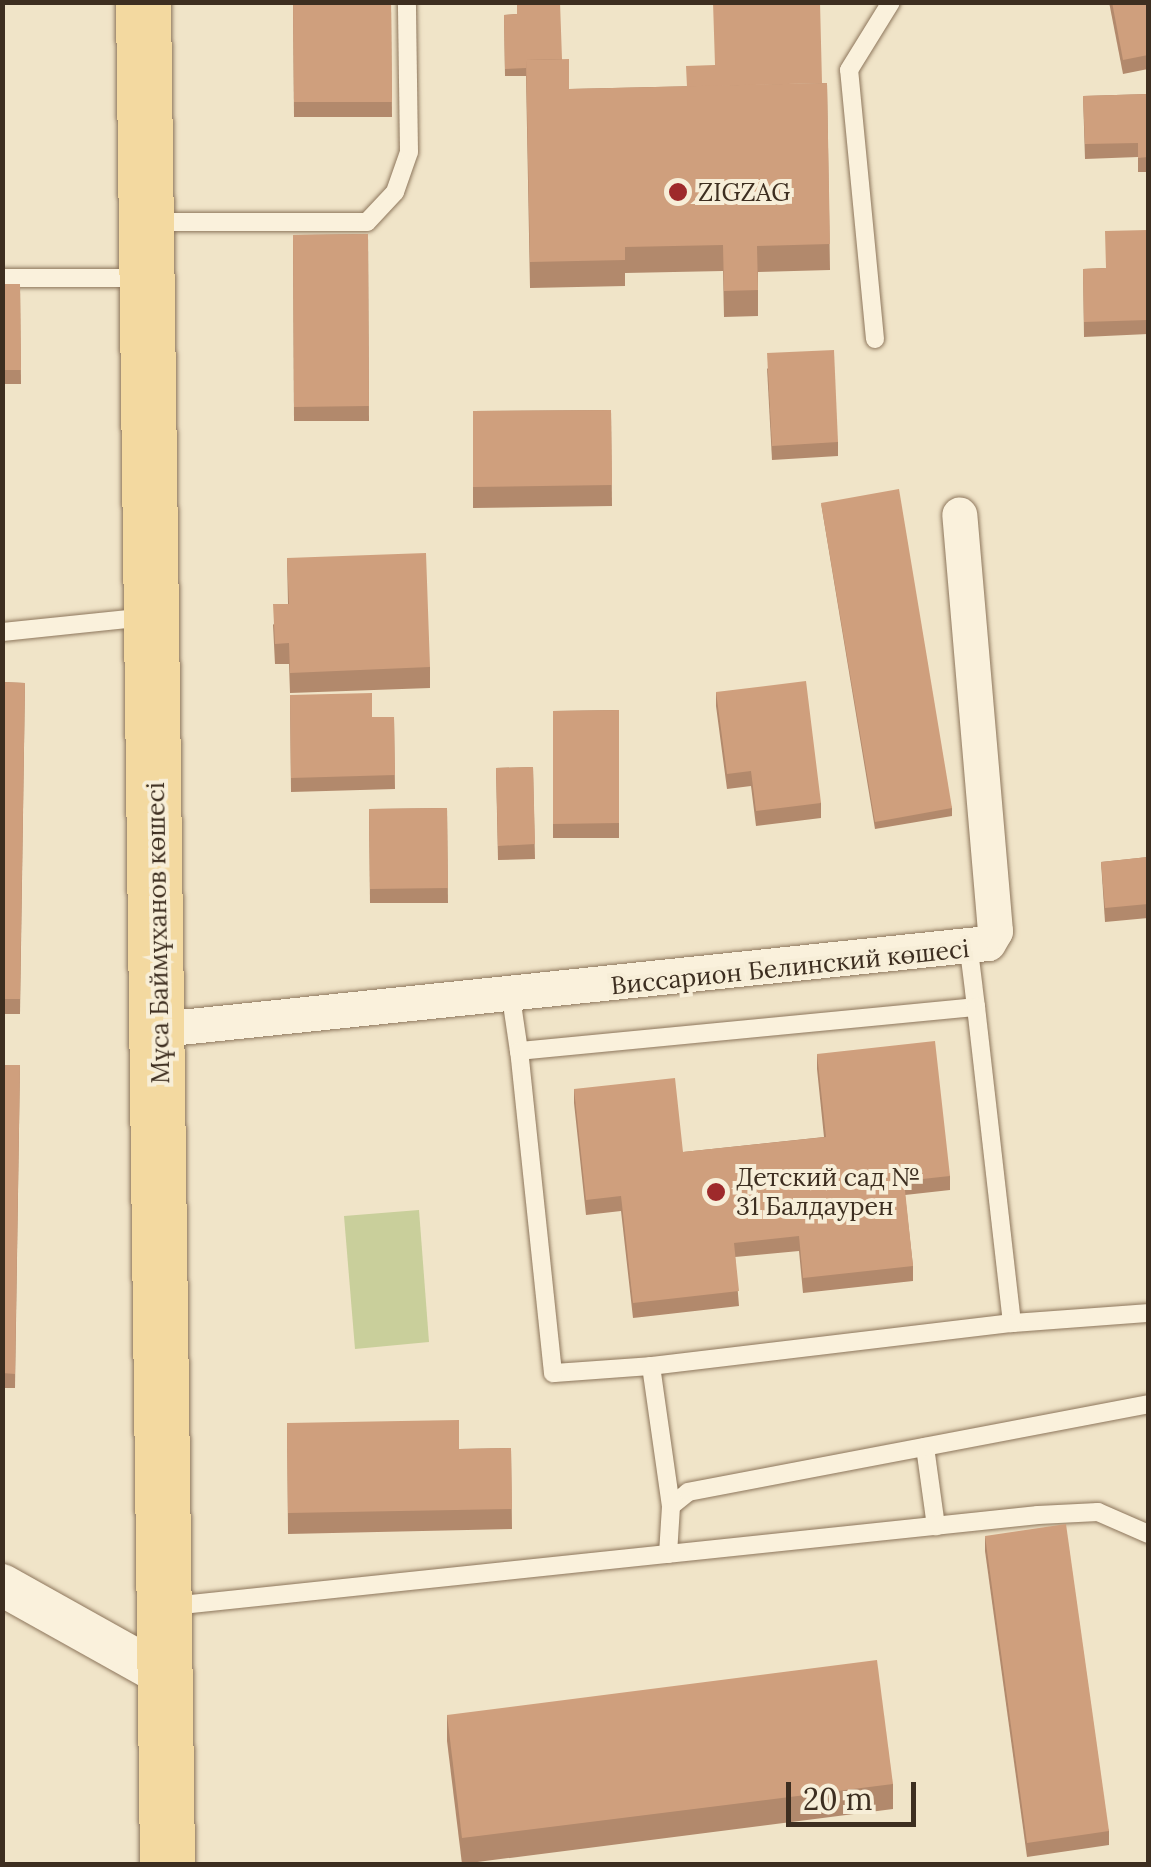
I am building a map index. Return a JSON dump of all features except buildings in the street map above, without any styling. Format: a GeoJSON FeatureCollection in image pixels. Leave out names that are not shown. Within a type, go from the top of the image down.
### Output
{"type":"FeatureCollection","features":[{"type":"Feature","properties":{"kind":"main road","name":"Мұса Баймұханов көшесі"},"geometry":{"type":"LineString","coordinates":[[143,2],[161,1029],[168,1864]]}},
{"type":"Feature","properties":{"kind":"street","name":"Виссарион Белинский көшесі"},"geometry":{"type":"LineString","coordinates":[[161,1029],[969,950],[988,943],[995,932],[958,515]]}},
{"type":"Feature","properties":{"kind":"street"},"geometry":{"type":"LineString","coordinates":[[2,1585],[165,1676]]}},
{"type":"Feature","properties":{"kind":"lane"},"geometry":{"type":"LineString","coordinates":[[146,222],[367,222],[395,192],[409,152],[407,2]]}},
{"type":"Feature","properties":{"kind":"lane"},"geometry":{"type":"LineString","coordinates":[[876,339],[849,70],[891,2]]}},
{"type":"Feature","properties":{"kind":"lane"},"geometry":{"type":"LineString","coordinates":[[2,278],[146,278]]}},
{"type":"Feature","properties":{"kind":"lane"},"geometry":{"type":"LineString","coordinates":[[2,632],[152,617]]}},
{"type":"Feature","properties":{"kind":"lane"},"geometry":{"type":"LineString","coordinates":[[969,950],[1012,1323]]}},
{"type":"Feature","properties":{"kind":"lane"},"geometry":{"type":"LineString","coordinates":[[512,997],[553,1373],[1148,1312]]}},
{"type":"Feature","properties":{"kind":"lane"},"geometry":{"type":"LineString","coordinates":[[519,1051],[976,1007]]}},
{"type":"Feature","properties":{"kind":"lane"},"geometry":{"type":"LineString","coordinates":[[650,1366],[671,1506],[668,1554]]}},
{"type":"Feature","properties":{"kind":"lane"},"geometry":{"type":"LineString","coordinates":[[671,1506],[688,1492],[1148,1404]]}},
{"type":"Feature","properties":{"kind":"lane"},"geometry":{"type":"LineString","coordinates":[[925,1447],[936,1526]]}},
{"type":"Feature","properties":{"kind":"lane"},"geometry":{"type":"LineString","coordinates":[[166,1606],[1098,1512],[1148,1534]]}},
{"type":"Feature","properties":{"kind":"green space"},"geometry":{"type":"Polygon","coordinates":[[[419,1210],[429,1342],[355,1349],[344,1216],[419,1210]]]}},
{"type":"Feature","properties":{"kind":"place","name":"ZIGZAG"},"geometry":{"type":"Point","coordinates":[678,192]}},
{"type":"Feature","properties":{"kind":"place","name":"Детский сад № 31 Балдаурен"},"geometry":{"type":"Point","coordinates":[716,1192]}}]}
